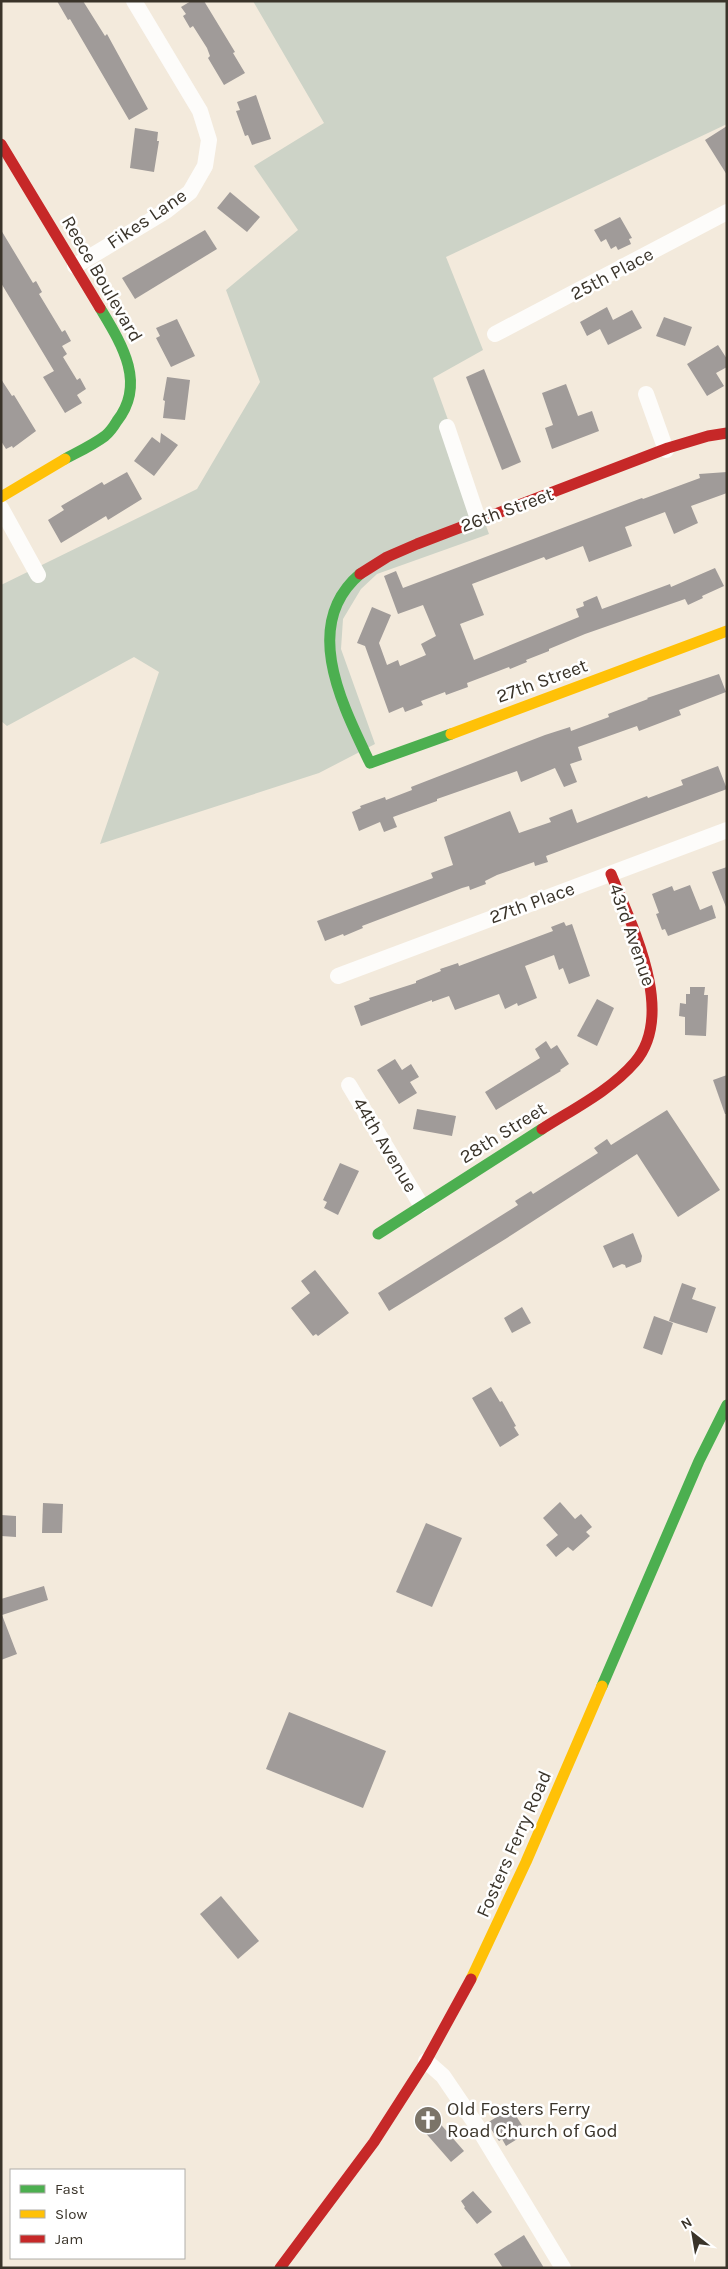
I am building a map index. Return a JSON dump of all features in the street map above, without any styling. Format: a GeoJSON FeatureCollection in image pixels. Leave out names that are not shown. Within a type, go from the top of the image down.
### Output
{"type":"FeatureCollection","features":[{"type":"Feature","properties":{"kind":"street","name":"Fikes Lane"},"geometry":{"type":"LineString","coordinates":[[75,266],[166,211],[190,192],[205,166],[209,140],[200,111],[134,1]]}},
{"type":"Feature","properties":{"kind":"street","name":"Reece Boulevard"},"geometry":{"type":"LineString","coordinates":[[1,144],[119,339],[130,367],[130,392],[123,414],[108,435],[1,497]]}},
{"type":"Feature","properties":{"kind":"street","name":"25th Place"},"geometry":{"type":"LineString","coordinates":[[496,334],[727,212]]}},
{"type":"Feature","properties":{"kind":"street"},"geometry":{"type":"LineString","coordinates":[[646,394],[666,450]]}},
{"type":"Feature","properties":{"kind":"street"},"geometry":{"type":"LineString","coordinates":[[447,427],[478,519]]}},
{"type":"Feature","properties":{"kind":"street","name":"26th Street"},"geometry":{"type":"LineString","coordinates":[[370,763],[347,711],[330,654],[329,634],[333,615],[341,597],[352,580],[368,568],[385,559],[478,519],[568,488],[666,450],[727,433]]}},
{"type":"Feature","properties":{"kind":"street"},"geometry":{"type":"LineString","coordinates":[[1,508],[38,575]]}},
{"type":"Feature","properties":{"kind":"street","name":"27th Street"},"geometry":{"type":"LineString","coordinates":[[370,763],[543,701],[562,692],[727,631]]}},
{"type":"Feature","properties":{"kind":"street","name":"27th Place"},"geometry":{"type":"LineString","coordinates":[[338,976],[727,830]]}},
{"type":"Feature","properties":{"kind":"street","name":"43rd Avenue"},"geometry":{"type":"LineString","coordinates":[[611,874],[631,926],[652,994],[653,1015],[650,1036],[641,1054]]}},
{"type":"Feature","properties":{"kind":"street","name":"28th Street"},"geometry":{"type":"LineString","coordinates":[[378,1234],[612,1084],[641,1054]]}},
{"type":"Feature","properties":{"kind":"street","name":"44th Avenue"},"geometry":{"type":"LineString","coordinates":[[349,1085],[421,1205]]}},
{"type":"Feature","properties":{"kind":"street","name":"Fosters Ferry Road"},"geometry":{"type":"LineString","coordinates":[[280,2268],[374,2142],[426,2061],[475,1971],[526,1862],[699,1461],[727,1405]]}},
{"type":"Feature","properties":{"kind":"street"},"geometry":{"type":"LineString","coordinates":[[426,2061],[443,2076],[477,2126],[563,2268]]}},
{"type":"Feature","properties":{"kind":"shaded area"},"geometry":{"type":"Polygon","coordinates":[[[253,1],[727,1],[727,124],[446,257],[483,350],[433,378],[489,534],[377,574],[361,589],[343,619],[341,649],[375,744],[319,773],[100,844],[159,672],[134,657],[7,726],[1,721],[1,585],[197,489],[260,382],[226,290],[298,230],[254,166],[324,123],[253,1]]]}},
{"type":"Feature","properties":{"kind":"building"},"geometry":{"type":"Polygon","coordinates":[[[57,1],[83,1],[105,36],[107,34],[148,109],[129,120],[70,19],[68,20],[57,1]]]}},
{"type":"Feature","properties":{"kind":"building"},"geometry":{"type":"Polygon","coordinates":[[[191,1],[204,1],[235,52],[233,53],[245,73],[224,85],[208,58],[210,56],[207,48],[193,26],[190,28],[183,16],[186,14],[181,7],[191,1]]]}},
{"type":"Feature","properties":{"kind":"building"},"geometry":{"type":"Polygon","coordinates":[[[256,95],[271,139],[252,145],[248,135],[245,136],[236,111],[240,110],[237,102],[256,95]]]}},
{"type":"Feature","properties":{"kind":"building"},"geometry":{"type":"Polygon","coordinates":[[[727,126],[727,175],[705,140],[727,126]]]}},
{"type":"Feature","properties":{"kind":"building"},"geometry":{"type":"Polygon","coordinates":[[[135,128],[158,132],[157,141],[159,141],[154,172],[130,168],[135,128]]]}},
{"type":"Feature","properties":{"kind":"building"},"geometry":{"type":"Polygon","coordinates":[[[230,192],[260,217],[247,232],[217,208],[230,192]]]}},
{"type":"Feature","properties":{"kind":"building"},"geometry":{"type":"Polygon","coordinates":[[[620,217],[632,238],[629,239],[631,244],[618,250],[616,246],[611,249],[606,239],[601,242],[594,230],[620,217]]]}},
{"type":"Feature","properties":{"kind":"building"},"geometry":{"type":"Polygon","coordinates":[[[1,230],[33,283],[36,281],[42,292],[39,294],[62,332],[65,330],[71,341],[62,346],[67,354],[63,357],[77,380],[80,378],[86,389],[77,395],[82,403],[65,413],[43,377],[54,371],[1,283],[1,230]]]}},
{"type":"Feature","properties":{"kind":"building"},"geometry":{"type":"Polygon","coordinates":[[[205,230],[217,249],[135,299],[122,278],[205,230]]]}},
{"type":"Feature","properties":{"kind":"building"},"geometry":{"type":"Polygon","coordinates":[[[607,307],[613,320],[632,310],[642,328],[608,345],[600,329],[587,336],[580,322],[607,307]]]}},
{"type":"Feature","properties":{"kind":"building"},"geometry":{"type":"Polygon","coordinates":[[[664,317],[692,327],[685,346],[656,336],[664,317]]]}},
{"type":"Feature","properties":{"kind":"building"},"geometry":{"type":"Polygon","coordinates":[[[177,319],[195,356],[171,367],[156,338],[160,336],[156,328],[177,319]]]}},
{"type":"Feature","properties":{"kind":"building"},"geometry":{"type":"Polygon","coordinates":[[[718,345],[727,359],[727,367],[716,373],[724,386],[707,396],[687,364],[718,345]]]}},
{"type":"Feature","properties":{"kind":"building"},"geometry":{"type":"Polygon","coordinates":[[[484,369],[521,462],[502,470],[466,377],[484,369]]]}},
{"type":"Feature","properties":{"kind":"building"},"geometry":{"type":"Polygon","coordinates":[[[167,377],[190,380],[185,420],[163,418],[165,401],[163,400],[167,377]]]}},
{"type":"Feature","properties":{"kind":"building"},"geometry":{"type":"Polygon","coordinates":[[[1,379],[12,396],[14,395],[36,431],[13,448],[12,446],[6,449],[1,441],[1,379]]]}},
{"type":"Feature","properties":{"kind":"building"},"geometry":{"type":"Polygon","coordinates":[[[566,384],[578,416],[592,411],[599,431],[552,449],[545,428],[553,425],[542,393],[566,384]]]}},
{"type":"Feature","properties":{"kind":"building"},"geometry":{"type":"Polygon","coordinates":[[[161,433],[178,445],[154,476],[134,461],[152,437],[160,443],[161,433]]]}},
{"type":"Feature","properties":{"kind":"building"},"geometry":{"type":"Polygon","coordinates":[[[127,472],[142,499],[108,520],[106,516],[61,543],[48,520],[64,510],[61,506],[102,482],[104,485],[127,472]]]}},
{"type":"Feature","properties":{"kind":"building"},"geometry":{"type":"Polygon","coordinates":[[[727,472],[727,493],[691,506],[698,523],[674,534],[665,512],[625,527],[632,546],[589,562],[583,546],[546,560],[544,557],[472,584],[484,615],[460,624],[474,660],[579,617],[576,609],[584,606],[583,602],[597,596],[602,609],[670,584],[671,587],[715,568],[724,586],[688,605],[685,599],[585,634],[526,660],[527,662],[467,683],[468,687],[446,695],[445,692],[421,701],[423,705],[405,712],[403,707],[389,713],[365,646],[357,643],[372,607],[391,615],[379,643],[387,665],[398,660],[400,666],[426,655],[421,644],[436,636],[423,605],[398,614],[384,576],[396,571],[403,588],[700,478],[699,474],[727,472]]]}},
{"type":"Feature","properties":{"kind":"building"},"geometry":{"type":"Polygon","coordinates":[[[719,674],[726,692],[679,710],[681,715],[639,731],[637,726],[578,747],[582,760],[570,764],[577,782],[564,787],[555,768],[521,782],[517,771],[437,799],[437,801],[393,817],[397,827],[384,832],[380,822],[359,831],[352,812],[361,808],[360,806],[385,797],[386,800],[412,790],[411,787],[545,735],[570,727],[571,731],[609,717],[608,714],[647,698],[719,674]]]}},
{"type":"Feature","properties":{"kind":"building"},"geometry":{"type":"Polygon","coordinates":[[[718,766],[727,789],[546,856],[548,862],[535,866],[534,862],[497,875],[485,881],[486,884],[470,890],[469,886],[462,888],[362,926],[363,928],[344,936],[343,934],[325,941],[317,921],[433,878],[431,873],[453,865],[444,837],[510,811],[519,833],[551,822],[549,818],[572,809],[577,823],[647,796],[648,798],[683,785],[681,780],[718,766]]]}},
{"type":"Feature","properties":{"kind":"building"},"geometry":{"type":"Polygon","coordinates":[[[727,867],[727,907],[726,907],[712,872],[727,867]]]}},
{"type":"Feature","properties":{"kind":"building"},"geometry":{"type":"Polygon","coordinates":[[[690,885],[700,910],[712,905],[716,918],[668,936],[665,929],[662,930],[656,914],[659,913],[652,894],[672,886],[674,891],[690,885]]]}},
{"type":"Feature","properties":{"kind":"building"},"geometry":{"type":"Polygon","coordinates":[[[564,922],[566,926],[572,924],[590,976],[569,984],[563,968],[559,970],[554,955],[525,966],[537,998],[518,1006],[517,1003],[505,1009],[499,994],[455,1010],[449,996],[432,1002],[432,1000],[361,1026],[354,1006],[370,1000],[369,998],[416,983],[416,981],[441,971],[440,969],[458,963],[459,966],[553,931],[551,927],[564,922]]]}},
{"type":"Feature","properties":{"kind":"building"},"geometry":{"type":"Polygon","coordinates":[[[690,987],[705,987],[704,995],[708,995],[706,1036],[685,1035],[685,1017],[679,1016],[680,1003],[686,1004],[686,994],[690,994],[690,987]]]}},
{"type":"Feature","properties":{"kind":"building"},"geometry":{"type":"Polygon","coordinates":[[[597,999],[614,1008],[597,1046],[577,1036],[597,999]]]}},
{"type":"Feature","properties":{"kind":"building"},"geometry":{"type":"Polygon","coordinates":[[[546,1041],[551,1049],[557,1045],[569,1064],[561,1071],[496,1110],[485,1092],[540,1058],[535,1049],[546,1041]]]}},
{"type":"Feature","properties":{"kind":"building"},"geometry":{"type":"Polygon","coordinates":[[[395,1059],[402,1070],[411,1064],[419,1077],[410,1082],[417,1093],[399,1104],[377,1070],[395,1059]]]}},
{"type":"Feature","properties":{"kind":"building"},"geometry":{"type":"Polygon","coordinates":[[[727,1075],[727,1114],[725,1114],[713,1080],[727,1075]]]}},
{"type":"Feature","properties":{"kind":"building"},"geometry":{"type":"Polygon","coordinates":[[[417,1109],[456,1116],[452,1136],[413,1129],[417,1109]]]}},
{"type":"Feature","properties":{"kind":"building"},"geometry":{"type":"Polygon","coordinates":[[[667,1110],[720,1190],[678,1217],[637,1154],[389,1311],[378,1293],[518,1205],[515,1201],[531,1191],[533,1194],[598,1153],[594,1148],[607,1139],[611,1145],[667,1110]]]}},
{"type":"Feature","properties":{"kind":"building"},"geometry":{"type":"Polygon","coordinates":[[[340,1163],[359,1171],[338,1215],[324,1208],[327,1202],[323,1200],[340,1163]]]}},
{"type":"Feature","properties":{"kind":"building"},"geometry":{"type":"Polygon","coordinates":[[[633,1233],[642,1256],[641,1262],[626,1268],[622,1264],[613,1268],[603,1246],[633,1233]]]}},
{"type":"Feature","properties":{"kind":"building"},"geometry":{"type":"Polygon","coordinates":[[[315,1270],[349,1313],[318,1336],[316,1334],[313,1336],[291,1308],[310,1293],[301,1281],[315,1270]]]}},
{"type":"Feature","properties":{"kind":"building"},"geometry":{"type":"Polygon","coordinates":[[[682,1283],[696,1288],[692,1299],[716,1307],[707,1333],[669,1321],[682,1283]]]}},
{"type":"Feature","properties":{"kind":"building"},"geometry":{"type":"Polygon","coordinates":[[[522,1307],[531,1323],[512,1333],[504,1318],[522,1307]]]}},
{"type":"Feature","properties":{"kind":"building"},"geometry":{"type":"Polygon","coordinates":[[[654,1316],[673,1323],[662,1355],[643,1348],[654,1316]]]}},
{"type":"Feature","properties":{"kind":"building"},"geometry":{"type":"Polygon","coordinates":[[[491,1387],[500,1402],[502,1401],[519,1435],[500,1447],[472,1398],[491,1387]]]}},
{"type":"Feature","properties":{"kind":"building"},"geometry":{"type":"Polygon","coordinates":[[[560,1502],[575,1519],[581,1514],[592,1527],[586,1532],[590,1536],[573,1551],[568,1547],[556,1557],[546,1545],[558,1535],[543,1518],[560,1502]]]}},
{"type":"Feature","properties":{"kind":"building"},"geometry":{"type":"Polygon","coordinates":[[[43,1503],[63,1504],[62,1533],[42,1533],[43,1503]]]}},
{"type":"Feature","properties":{"kind":"building"},"geometry":{"type":"Polygon","coordinates":[[[1,1515],[16,1516],[16,1537],[1,1536],[1,1515]]]}},
{"type":"Feature","properties":{"kind":"building"},"geometry":{"type":"Polygon","coordinates":[[[426,1523],[462,1538],[432,1607],[396,1592],[426,1523]]]}},
{"type":"Feature","properties":{"kind":"building"},"geometry":{"type":"Polygon","coordinates":[[[44,1586],[48,1600],[2,1615],[17,1654],[1,1660],[1,1599],[44,1586]]]}},
{"type":"Feature","properties":{"kind":"building"},"geometry":{"type":"Polygon","coordinates":[[[289,1712],[386,1751],[363,1808],[266,1769],[289,1712]]]}},
{"type":"Feature","properties":{"kind":"building"},"geometry":{"type":"Polygon","coordinates":[[[221,1896],[259,1941],[238,1959],[200,1914],[221,1896]]]}},
{"type":"Feature","properties":{"kind":"building"},"geometry":{"type":"Polygon","coordinates":[[[511,2108],[527,2133],[506,2146],[502,2139],[499,2141],[487,2123],[511,2108]]]}},
{"type":"Feature","properties":{"kind":"building"},"geometry":{"type":"Polygon","coordinates":[[[436,2119],[464,2151],[451,2162],[423,2130],[436,2119]]]}},
{"type":"Feature","properties":{"kind":"building"},"geometry":{"type":"Polygon","coordinates":[[[473,2191],[492,2212],[477,2224],[464,2208],[461,2201],[473,2191]]]}},
{"type":"Feature","properties":{"kind":"building"},"geometry":{"type":"Polygon","coordinates":[[[524,2235],[544,2268],[503,2268],[494,2254],[524,2235]]]}},
{"type":"Feature","properties":{"kind":"traffic: fast"},"geometry":{"type":"LineString","coordinates":[[65,459],[109,433],[126,407],[130,392],[128,363],[116,335],[100,308]]}},
{"type":"Feature","properties":{"kind":"traffic: fast"},"geometry":{"type":"LineString","coordinates":[[360,574],[342,594],[332,617],[330,641],[332,666],[339,692],[370,763],[451,734]]}},
{"type":"Feature","properties":{"kind":"traffic: fast"},"geometry":{"type":"LineString","coordinates":[[378,1234],[542,1129]]}},
{"type":"Feature","properties":{"kind":"traffic: fast"},"geometry":{"type":"LineString","coordinates":[[602,1686],[699,1461],[727,1405]]}},
{"type":"Feature","properties":{"kind":"traffic: slow"},"geometry":{"type":"LineString","coordinates":[[1,497],[65,459]]}},
{"type":"Feature","properties":{"kind":"traffic: slow"},"geometry":{"type":"LineString","coordinates":[[451,734],[727,631]]}},
{"type":"Feature","properties":{"kind":"traffic: slow"},"geometry":{"type":"LineString","coordinates":[[471,1979],[526,1862],[602,1686]]}},
{"type":"Feature","properties":{"kind":"traffic: jam"},"geometry":{"type":"LineString","coordinates":[[1,144],[100,308]]}},
{"type":"Feature","properties":{"kind":"traffic: jam"},"geometry":{"type":"LineString","coordinates":[[360,574],[387,557],[417,544],[668,448],[708,436],[727,433]]}},
{"type":"Feature","properties":{"kind":"traffic: jam"},"geometry":{"type":"LineString","coordinates":[[542,1129],[591,1099],[614,1082],[635,1062],[647,1042],[652,1019],[651,994],[646,968],[629,918],[611,874]]}},
{"type":"Feature","properties":{"kind":"traffic: jam"},"geometry":{"type":"LineString","coordinates":[[280,2268],[374,2142],[426,2061],[471,1979]]}},
{"type":"Feature","properties":{"kind":"place","name":"Old Fosters Ferry Road Church of God"},"geometry":{"type":"Point","coordinates":[428,2120]}}]}
